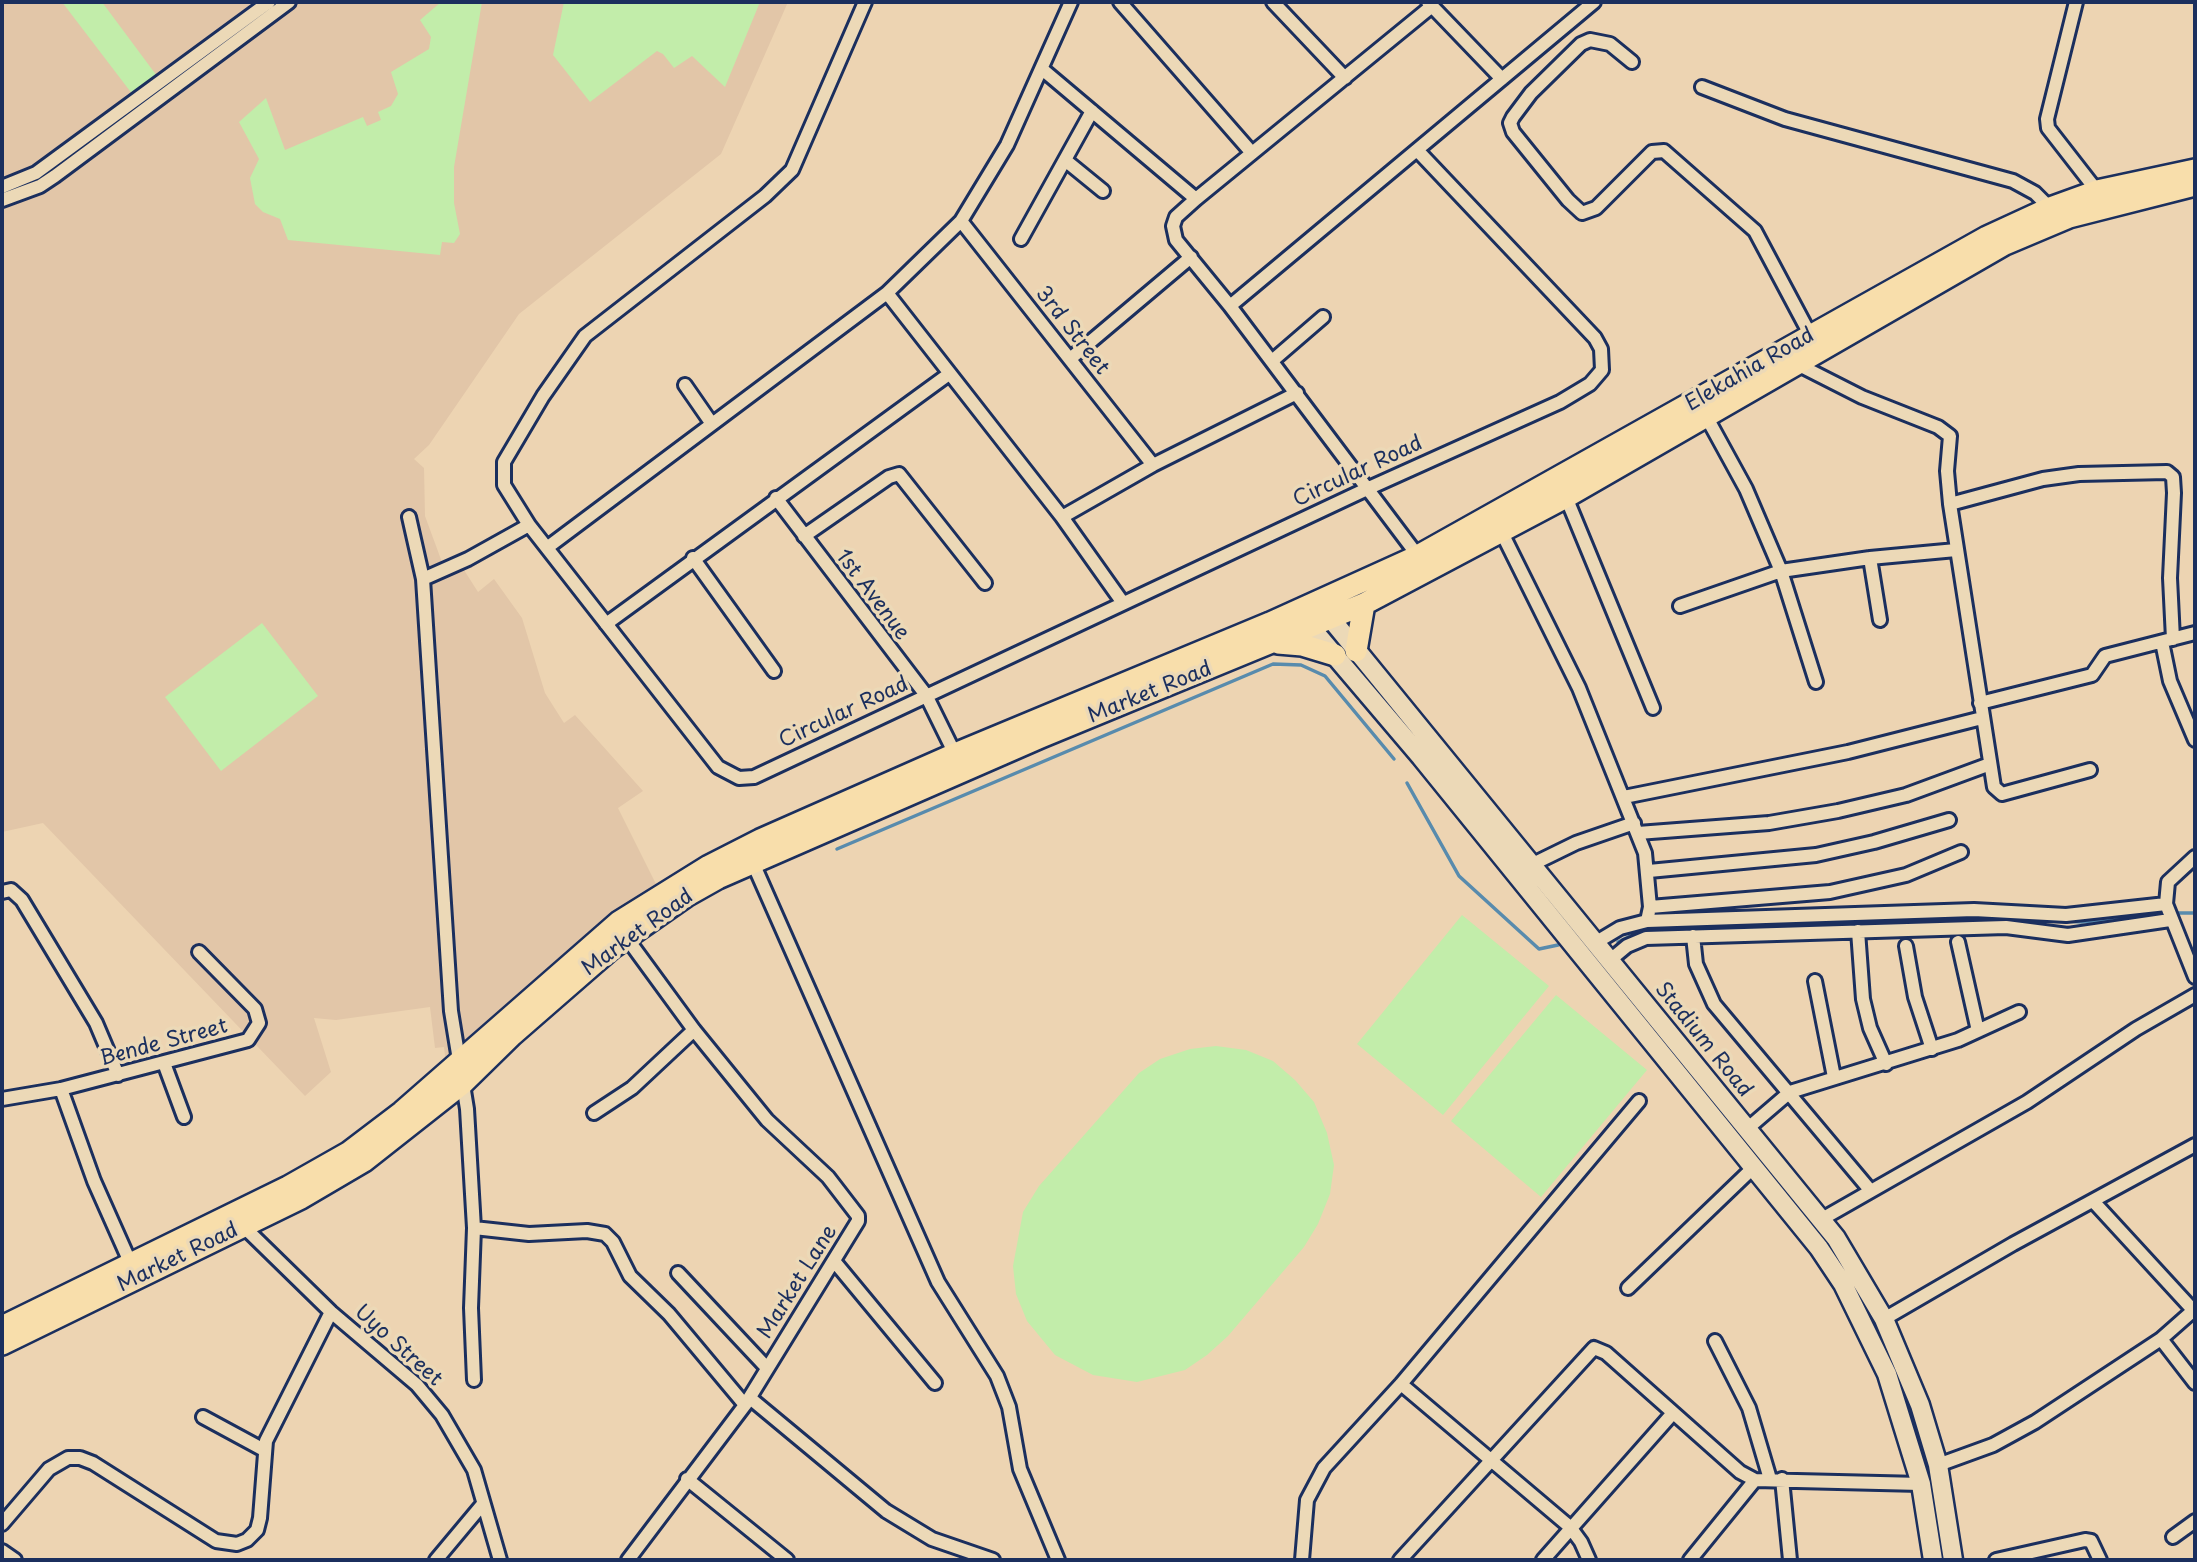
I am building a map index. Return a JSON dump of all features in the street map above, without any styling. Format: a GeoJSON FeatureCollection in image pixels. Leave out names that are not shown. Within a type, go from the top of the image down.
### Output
{"type":"FeatureCollection","features":[{"type":"Feature","properties":{"kind":"main road","name":"Elekahia Road"},"geometry":{"type":"LineString","coordinates":[[1331,619],[1502,533],[1797,364],[1814,343],[1987,237],[2050,208],[2097,191],[2195,170]]}},
{"type":"Feature","properties":{"kind":"main road","name":"Elekahia Road"},"geometry":{"type":"LineString","coordinates":[[1307,606],[1418,556],[1814,343],[2005,244],[2069,218],[2195,185]]}},
{"type":"Feature","properties":{"kind":"main road"},"geometry":{"type":"LineString","coordinates":[[1276,643],[1345,653],[1364,604]]}},
{"type":"Feature","properties":{"kind":"main road","name":"Stadium Road"},"geometry":{"type":"LineString","coordinates":[[1307,606],[1331,619],[1345,653],[1755,1166],[1843,1284],[1868,1332],[1900,1410],[1921,1483],[1933,1560]]}},
{"type":"Feature","properties":{"kind":"main road","name":"Stadium Road"},"geometry":{"type":"LineString","coordinates":[[1307,606],[1311,628],[1345,653],[1531,865],[1822,1219],[1859,1274],[1884,1320],[1920,1405],[1938,1465],[1953,1560]]}},
{"type":"Feature","properties":{"kind":"main road","name":"Market Road"},"geometry":{"type":"LineString","coordinates":[[2,1344],[243,1226],[324,1185],[364,1161],[460,1074],[619,922],[678,883],[760,840],[955,754],[1307,606]]}},
{"type":"Feature","properties":{"kind":"main road","name":"Market Road"},"geometry":{"type":"LineString","coordinates":[[2,1326],[288,1187],[338,1159],[512,1035],[626,937],[686,896],[754,863],[1041,737],[1331,619]]}},
{"type":"Feature","properties":{"kind":"main road"},"geometry":{"type":"LineString","coordinates":[[1900,1410],[1920,1405]]}},
{"type":"Feature","properties":{"kind":"street"},"geometry":{"type":"LineString","coordinates":[[2,187],[36,173],[269,2]]}},
{"type":"Feature","properties":{"kind":"street"},"geometry":{"type":"LineString","coordinates":[[2,200],[40,186],[55,176],[289,2]]}},
{"type":"Feature","properties":{"kind":"street","name":"Circular Road"},"geometry":{"type":"LineString","coordinates":[[865,2],[792,170],[754,204],[585,336],[509,451],[503,472],[511,499],[606,624],[718,767],[739,778],[754,777],[1369,488],[1573,396],[1590,384],[1602,370],[1601,349],[1595,338],[1417,150]]}},
{"type":"Feature","properties":{"kind":"street"},"geometry":{"type":"LineString","coordinates":[[548,547],[887,293],[961,221],[1007,145],[1071,2]]}},
{"type":"Feature","properties":{"kind":"street"},"geometry":{"type":"LineString","coordinates":[[1120,2],[1252,153]]}},
{"type":"Feature","properties":{"kind":"street"},"geometry":{"type":"LineString","coordinates":[[1273,2],[1345,78]]}},
{"type":"Feature","properties":{"kind":"street"},"geometry":{"type":"LineString","coordinates":[[1230,306],[1594,2]]}},
{"type":"Feature","properties":{"kind":"street"},"geometry":{"type":"LineString","coordinates":[[2076,2],[2047,119],[2048,128],[2097,191]]}},
{"type":"Feature","properties":{"kind":"street"},"geometry":{"type":"LineString","coordinates":[[1418,556],[1272,360],[1176,240],[1173,226],[1176,217],[1196,198],[1345,78],[1430,4],[1502,79]]}},
{"type":"Feature","properties":{"kind":"street"},"geometry":{"type":"LineString","coordinates":[[1632,62],[1610,44],[1590,40],[1581,44],[1531,93],[1510,123],[1513,132],[1560,191],[1582,213],[1596,208],[1652,152],[1664,151],[1755,231],[1814,343]]}},
{"type":"Feature","properties":{"kind":"street"},"geometry":{"type":"LineString","coordinates":[[1042,69],[1196,198]]}},
{"type":"Feature","properties":{"kind":"street"},"geometry":{"type":"LineString","coordinates":[[1702,87],[1786,119],[2013,181],[2035,193],[2050,208]]}},
{"type":"Feature","properties":{"kind":"street"},"geometry":{"type":"LineString","coordinates":[[1021,239],[1092,111]]}},
{"type":"Feature","properties":{"kind":"street"},"geometry":{"type":"LineString","coordinates":[[1065,160],[1103,191]]}},
{"type":"Feature","properties":{"kind":"street","name":"3rd Street"},"geometry":{"type":"LineString","coordinates":[[961,221],[1153,465]]}},
{"type":"Feature","properties":{"kind":"street"},"geometry":{"type":"LineString","coordinates":[[1070,359],[1191,257]]}},
{"type":"Feature","properties":{"kind":"street"},"geometry":{"type":"LineString","coordinates":[[887,293],[1062,517],[1123,603]]}},
{"type":"Feature","properties":{"kind":"street"},"geometry":{"type":"LineString","coordinates":[[1272,360],[1323,317]]}},
{"type":"Feature","properties":{"kind":"street"},"geometry":{"type":"LineString","coordinates":[[1797,364],[1851,392],[1929,423],[1948,434],[1950,504],[1994,787],[2002,794],[2090,770]]}},
{"type":"Feature","properties":{"kind":"street"},"geometry":{"type":"LineString","coordinates":[[606,624],[949,374]]}},
{"type":"Feature","properties":{"kind":"street"},"geometry":{"type":"LineString","coordinates":[[685,385],[712,424]]}},
{"type":"Feature","properties":{"kind":"street"},"geometry":{"type":"LineString","coordinates":[[1062,517],[1153,465],[1297,393]]}},
{"type":"Feature","properties":{"kind":"street"},"geometry":{"type":"LineString","coordinates":[[1706,416],[1746,489],[1781,571],[1816,682]]}},
{"type":"Feature","properties":{"kind":"street"},"geometry":{"type":"LineString","coordinates":[[1950,504],[2043,479],[2079,474],[2167,472],[2172,477],[2174,493],[2167,640],[2170,681],[2195,740]]}},
{"type":"Feature","properties":{"kind":"street"},"geometry":{"type":"LineString","coordinates":[[804,536],[889,477],[899,474],[985,583]]}},
{"type":"Feature","properties":{"kind":"street"},"geometry":{"type":"LineString","coordinates":[[1566,497],[1653,708]]}},
{"type":"Feature","properties":{"kind":"street","name":"1st Avenue"},"geometry":{"type":"LineString","coordinates":[[776,498],[926,695],[955,754]]}},
{"type":"Feature","properties":{"kind":"street"},"geometry":{"type":"LineString","coordinates":[[409,517],[423,579],[451,1011],[460,1074],[474,1228],[471,1308],[474,1380]]}},
{"type":"Feature","properties":{"kind":"street"},"geometry":{"type":"LineString","coordinates":[[423,579],[468,559],[530,525]]}},
{"type":"Feature","properties":{"kind":"street"},"geometry":{"type":"LineString","coordinates":[[1502,533],[1579,688],[1636,828],[1649,871],[1650,907],[1647,921]]}},
{"type":"Feature","properties":{"kind":"street"},"geometry":{"type":"LineString","coordinates":[[1679,606],[1781,571],[1870,558],[1956,550]]}},
{"type":"Feature","properties":{"kind":"street"},"geometry":{"type":"LineString","coordinates":[[693,558],[774,671]]}},
{"type":"Feature","properties":{"kind":"street"},"geometry":{"type":"LineString","coordinates":[[1870,558],[1880,620]]}},
{"type":"Feature","properties":{"kind":"street"},"geometry":{"type":"LineString","coordinates":[[1980,703],[2092,675],[2105,656],[2195,633]]}},
{"type":"Feature","properties":{"kind":"street"},"geometry":{"type":"LineString","coordinates":[[1624,797],[1848,752],[1982,718]]}},
{"type":"Feature","properties":{"kind":"street"},"geometry":{"type":"LineString","coordinates":[[1531,865],[1554,852],[1636,828],[1769,823],[1838,811],[1906,795],[1990,764]]}},
{"type":"Feature","properties":{"kind":"street"},"geometry":{"type":"LineString","coordinates":[[1649,871],[1816,855],[1874,842],[1949,820]]}},
{"type":"Feature","properties":{"kind":"street"},"geometry":{"type":"LineString","coordinates":[[760,840],[754,863],[938,1282],[996,1376],[1009,1407],[1023,1478],[1058,1560]]}},
{"type":"Feature","properties":{"kind":"street"},"geometry":{"type":"LineString","coordinates":[[1650,907],[1843,890],[1906,875],[1961,852]]}},
{"type":"Feature","properties":{"kind":"street"},"geometry":{"type":"LineString","coordinates":[[2195,858],[2168,882],[2166,904],[2170,920],[2195,977]]}},
{"type":"Feature","properties":{"kind":"street"},"geometry":{"type":"LineString","coordinates":[[2,892],[11,890],[17,894],[47,939],[96,1023],[118,1075]]}},
{"type":"Feature","properties":{"kind":"street"},"geometry":{"type":"LineString","coordinates":[[1595,943],[1620,928],[1647,921],[1974,910],[2066,915],[2166,904]]}},
{"type":"Feature","properties":{"kind":"street"},"geometry":{"type":"LineString","coordinates":[[1609,961],[1637,940],[2006,927],[2068,936],[2170,920]]}},
{"type":"Feature","properties":{"kind":"street"},"geometry":{"type":"LineString","coordinates":[[1858,931],[1863,999],[1870,1028],[1886,1064]]}},
{"type":"Feature","properties":{"kind":"street"},"geometry":{"type":"LineString","coordinates":[[1693,936],[1696,964],[1714,1004],[1870,1190]]}},
{"type":"Feature","properties":{"kind":"street","name":"Market Lane"},"geometry":{"type":"LineString","coordinates":[[626,937],[694,1030],[767,1120],[828,1177],[857,1213],[858,1221],[748,1401],[628,1560]]}},
{"type":"Feature","properties":{"kind":"street"},"geometry":{"type":"LineString","coordinates":[[1958,942],[1978,1031]]}},
{"type":"Feature","properties":{"kind":"street"},"geometry":{"type":"LineString","coordinates":[[1906,946],[1915,997],[1932,1049]]}},
{"type":"Feature","properties":{"kind":"street","name":"Bende Street"},"geometry":{"type":"LineString","coordinates":[[2,1100],[61,1089],[247,1040],[259,1023],[255,1009],[200,952]]}},
{"type":"Feature","properties":{"kind":"street"},"geometry":{"type":"LineString","coordinates":[[1815,981],[1834,1077]]}},
{"type":"Feature","properties":{"kind":"street"},"geometry":{"type":"LineString","coordinates":[[1822,1219],[2027,1102],[2136,1029],[2195,995]]}},
{"type":"Feature","properties":{"kind":"street"},"geometry":{"type":"LineString","coordinates":[[1747,1129],[1790,1092],[1932,1049],[2019,1012]]}},
{"type":"Feature","properties":{"kind":"street"},"geometry":{"type":"LineString","coordinates":[[594,1113],[632,1088],[694,1030]]}},
{"type":"Feature","properties":{"kind":"street"},"geometry":{"type":"LineString","coordinates":[[164,1063],[184,1117]]}},
{"type":"Feature","properties":{"kind":"street"},"geometry":{"type":"LineString","coordinates":[[61,1089],[94,1181],[130,1262]]}},
{"type":"Feature","properties":{"kind":"street"},"geometry":{"type":"LineString","coordinates":[[1302,1560],[1303,1516],[1313,1486],[1324,1468],[1401,1384],[1639,1101]]}},
{"type":"Feature","properties":{"kind":"street"},"geometry":{"type":"LineString","coordinates":[[1884,1320],[2195,1145]]}},
{"type":"Feature","properties":{"kind":"street"},"geometry":{"type":"LineString","coordinates":[[1628,1288],[1755,1166]]}},
{"type":"Feature","properties":{"kind":"street"},"geometry":{"type":"LineString","coordinates":[[1938,1465],[1993,1445],[2035,1422],[2161,1339],[2194,1310],[2093,1201]]}},
{"type":"Feature","properties":{"kind":"street","name":"Uyo Street"},"geometry":{"type":"LineString","coordinates":[[243,1226],[331,1312],[417,1385],[442,1415],[474,1469],[500,1560]]}},
{"type":"Feature","properties":{"kind":"street"},"geometry":{"type":"LineString","coordinates":[[474,1228],[529,1234],[587,1231],[605,1234],[616,1247],[630,1276],[669,1314],[748,1401],[886,1511],[932,1539],[993,1560]]}},
{"type":"Feature","properties":{"kind":"street"},"geometry":{"type":"LineString","coordinates":[[834,1261],[935,1383]]}},
{"type":"Feature","properties":{"kind":"street"},"geometry":{"type":"LineString","coordinates":[[678,1273],[767,1368]]}},
{"type":"Feature","properties":{"kind":"street"},"geometry":{"type":"LineString","coordinates":[[2,1524],[49,1469],[68,1458],[80,1458],[93,1463],[216,1541],[237,1544],[247,1540],[257,1530],[264,1450],[272,1426],[331,1312]]}},
{"type":"Feature","properties":{"kind":"street"},"geometry":{"type":"LineString","coordinates":[[2161,1339],[2195,1383]]}},
{"type":"Feature","properties":{"kind":"street"},"geometry":{"type":"LineString","coordinates":[[1715,1341],[1749,1408],[1776,1479],[1790,1560]]}},
{"type":"Feature","properties":{"kind":"street"},"geometry":{"type":"LineString","coordinates":[[1400,1560],[1594,1348],[1606,1353],[1740,1472],[1755,1480],[1921,1483]]}},
{"type":"Feature","properties":{"kind":"street"},"geometry":{"type":"LineString","coordinates":[[1401,1384],[1570,1527],[1589,1560]]}},
{"type":"Feature","properties":{"kind":"street"},"geometry":{"type":"LineString","coordinates":[[1543,1560],[1673,1413]]}},
{"type":"Feature","properties":{"kind":"street"},"geometry":{"type":"LineString","coordinates":[[203,1417],[264,1450]]}},
{"type":"Feature","properties":{"kind":"street"},"geometry":{"type":"LineString","coordinates":[[687,1479],[787,1560]]}},
{"type":"Feature","properties":{"kind":"street"},"geometry":{"type":"LineString","coordinates":[[1690,1560],[1755,1480]]}},
{"type":"Feature","properties":{"kind":"street"},"geometry":{"type":"LineString","coordinates":[[436,1560],[482,1504]]}},
{"type":"Feature","properties":{"kind":"street"},"geometry":{"type":"LineString","coordinates":[[2173,1537],[2195,1521]]}},
{"type":"Feature","properties":{"kind":"street"},"geometry":{"type":"LineString","coordinates":[[1996,1560],[2085,1540],[2091,1541],[2100,1560]]}},
{"type":"Feature","properties":{"kind":"street"},"geometry":{"type":"LineString","coordinates":[[2,1551],[15,1560]]}},
{"type":"Feature","properties":{"kind":"shaded area"},"geometry":{"type":"Polygon","coordinates":[[[2,2],[788,2],[721,154],[519,314],[429,445],[414,459],[424,468],[425,516],[443,565],[457,559],[478,592],[494,579],[522,618],[545,693],[564,723],[575,715],[643,791],[618,808],[657,886],[446,1065],[444,1047],[435,1048],[430,1007],[336,1020],[314,1018],[331,1072],[305,1096],[43,823],[2,832],[2,2]]]}},
{"type":"Feature","properties":{"kind":"green space"},"geometry":{"type":"Polygon","coordinates":[[[62,2],[102,2],[157,76],[133,95],[62,2]]]}},
{"type":"Feature","properties":{"kind":"green space"},"geometry":{"type":"Polygon","coordinates":[[[441,2],[482,2],[454,167],[454,203],[460,234],[454,243],[442,242],[440,255],[288,240],[280,219],[263,212],[255,204],[250,178],[259,159],[239,122],[266,98],[285,150],[363,117],[367,126],[381,120],[378,112],[391,106],[398,94],[391,72],[429,49],[431,37],[420,20],[441,2]]]}},
{"type":"Feature","properties":{"kind":"green space"},"geometry":{"type":"Polygon","coordinates":[[[564,2],[760,2],[725,87],[692,56],[674,68],[663,54],[657,51],[590,102],[553,55],[564,2]]]}},
{"type":"Feature","properties":{"kind":"green space"},"geometry":{"type":"Polygon","coordinates":[[[262,623],[318,696],[221,771],[165,697],[262,623]]]}},
{"type":"Feature","properties":{"kind":"green space"},"geometry":{"type":"Polygon","coordinates":[[[1462,915],[1549,986],[1443,1115],[1357,1044],[1462,915]]]}},
{"type":"Feature","properties":{"kind":"green space"},"geometry":{"type":"Polygon","coordinates":[[[1556,995],[1647,1070],[1541,1197],[1451,1121],[1556,995]]]}},
{"type":"Feature","properties":{"kind":"green space"},"geometry":{"type":"Polygon","coordinates":[[[1216,1046],[1246,1050],[1273,1061],[1295,1080],[1314,1102],[1327,1133],[1334,1165],[1330,1194],[1318,1224],[1304,1247],[1228,1336],[1207,1355],[1185,1370],[1137,1382],[1093,1375],[1055,1355],[1027,1321],[1016,1294],[1013,1266],[1023,1212],[1039,1186],[1139,1073],[1160,1059],[1190,1049],[1216,1046]]]}},
{"type":"Feature","properties":{"kind":"waterway"},"geometry":{"type":"LineString","coordinates":[[837,849],[1273,664],[1301,665],[1325,676],[1394,759]]}},
{"type":"Feature","properties":{"kind":"waterway"},"geometry":{"type":"LineString","coordinates":[[1407,783],[1459,876],[1539,949],[1558,945]]}},
{"type":"Feature","properties":{"kind":"waterway"},"geometry":{"type":"LineString","coordinates":[[2173,913],[2195,913]]}},
{"type":"Feature","properties":{"kind":"waterway"},"geometry":{"type":"LineString","coordinates":[[1618,942],[1645,929],[1664,927],[2018,919],[2082,922],[2165,914]]}}]}
